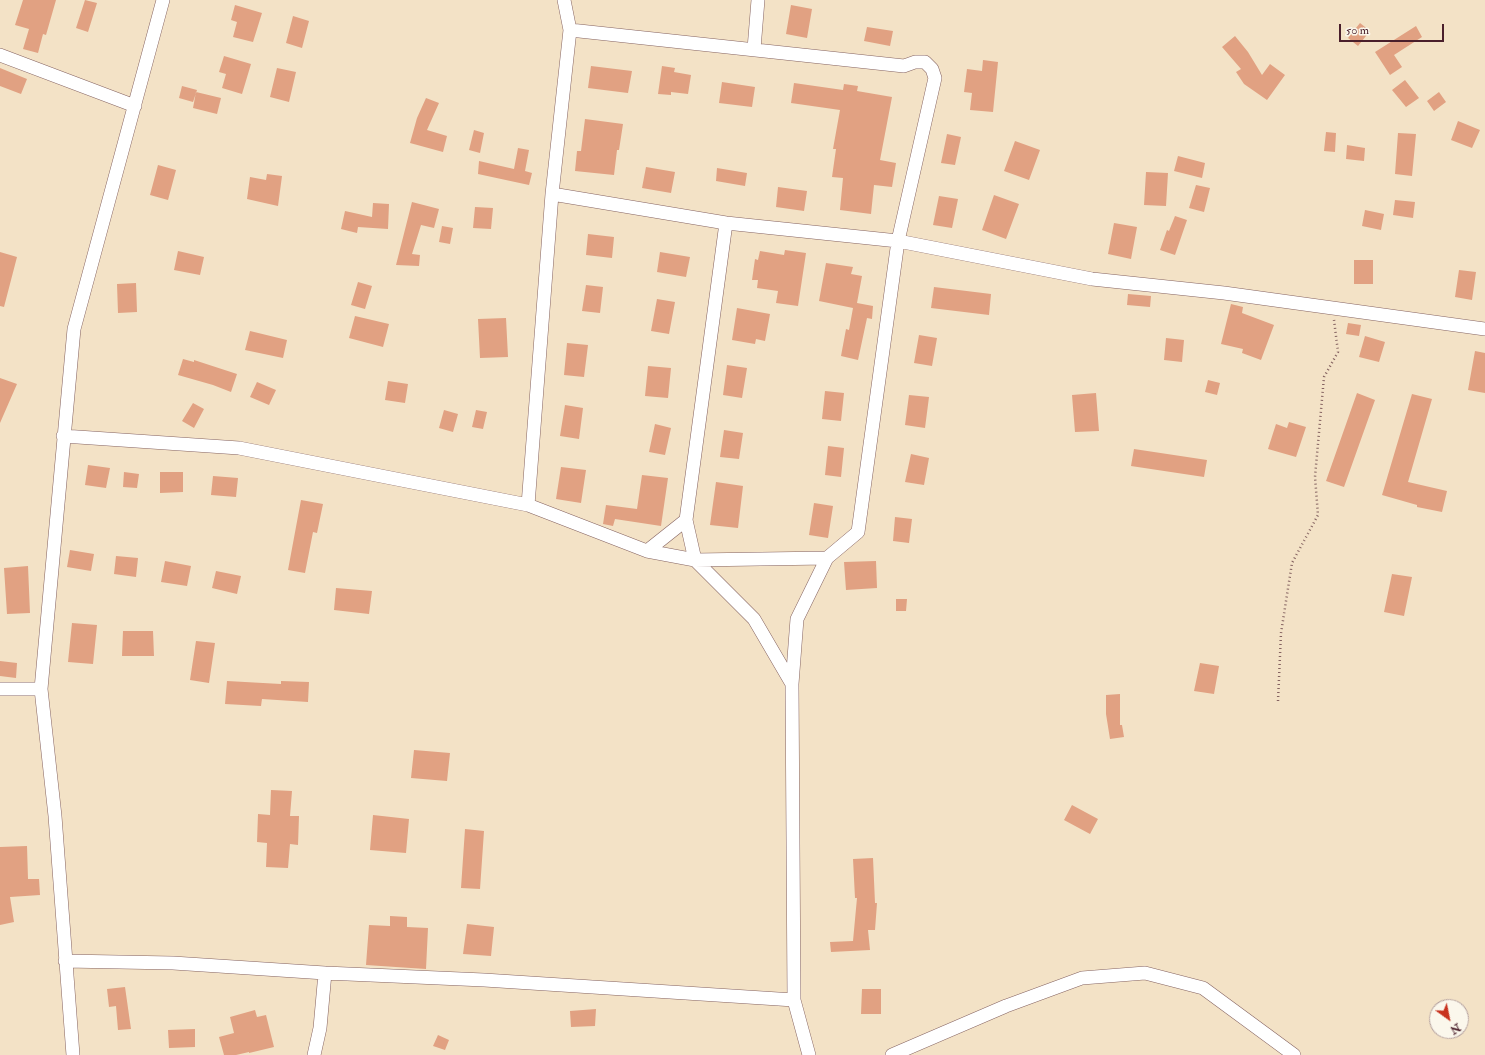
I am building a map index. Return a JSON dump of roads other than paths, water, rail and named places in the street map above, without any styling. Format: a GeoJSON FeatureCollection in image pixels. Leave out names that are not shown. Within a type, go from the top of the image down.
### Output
{"type":"FeatureCollection","features":[{"type":"Feature","properties":{"kind":"street"},"geometry":{"type":"LineString","coordinates":[[73,1055],[55,816],[41,689],[74,329],[163,0]]}},
{"type":"Feature","properties":{"kind":"street"},"geometry":{"type":"LineString","coordinates":[[528,505],[552,194],[570,30],[564,0]]}},
{"type":"Feature","properties":{"kind":"street"},"geometry":{"type":"LineString","coordinates":[[754,49],[758,0]]}},
{"type":"Feature","properties":{"kind":"street"},"geometry":{"type":"LineString","coordinates":[[570,30],[904,66],[915,62],[925,62],[932,69],[935,78],[898,241],[858,532],[827,558],[797,619],[792,684],[794,1000],[809,1055]]}},
{"type":"Feature","properties":{"kind":"street"},"geometry":{"type":"LineString","coordinates":[[0,55],[135,106]]}},
{"type":"Feature","properties":{"kind":"street"},"geometry":{"type":"LineString","coordinates":[[552,194],[726,223],[898,241],[1092,279],[1224,293],[1485,328]]}},
{"type":"Feature","properties":{"kind":"street"},"geometry":{"type":"LineString","coordinates":[[726,223],[686,520],[695,560],[754,619],[792,684]]}},
{"type":"Feature","properties":{"kind":"street"},"geometry":{"type":"LineString","coordinates":[[63,436],[239,448],[528,505],[647,551],[695,560],[827,558]]}},
{"type":"Feature","properties":{"kind":"street"},"geometry":{"type":"LineString","coordinates":[[647,551],[686,520]]}},
{"type":"Feature","properties":{"kind":"street"},"geometry":{"type":"LineString","coordinates":[[0,688],[41,689]]}},
{"type":"Feature","properties":{"kind":"street"},"geometry":{"type":"LineString","coordinates":[[65,961],[172,963],[325,974],[484,980],[794,1000]]}},
{"type":"Feature","properties":{"kind":"street"},"geometry":{"type":"LineString","coordinates":[[892,1055],[1006,1006],[1082,978],[1145,973],[1202,988],[1294,1055]]}},
{"type":"Feature","properties":{"kind":"street"},"geometry":{"type":"LineString","coordinates":[[314,1055],[320,1028],[325,974]]}}]}
